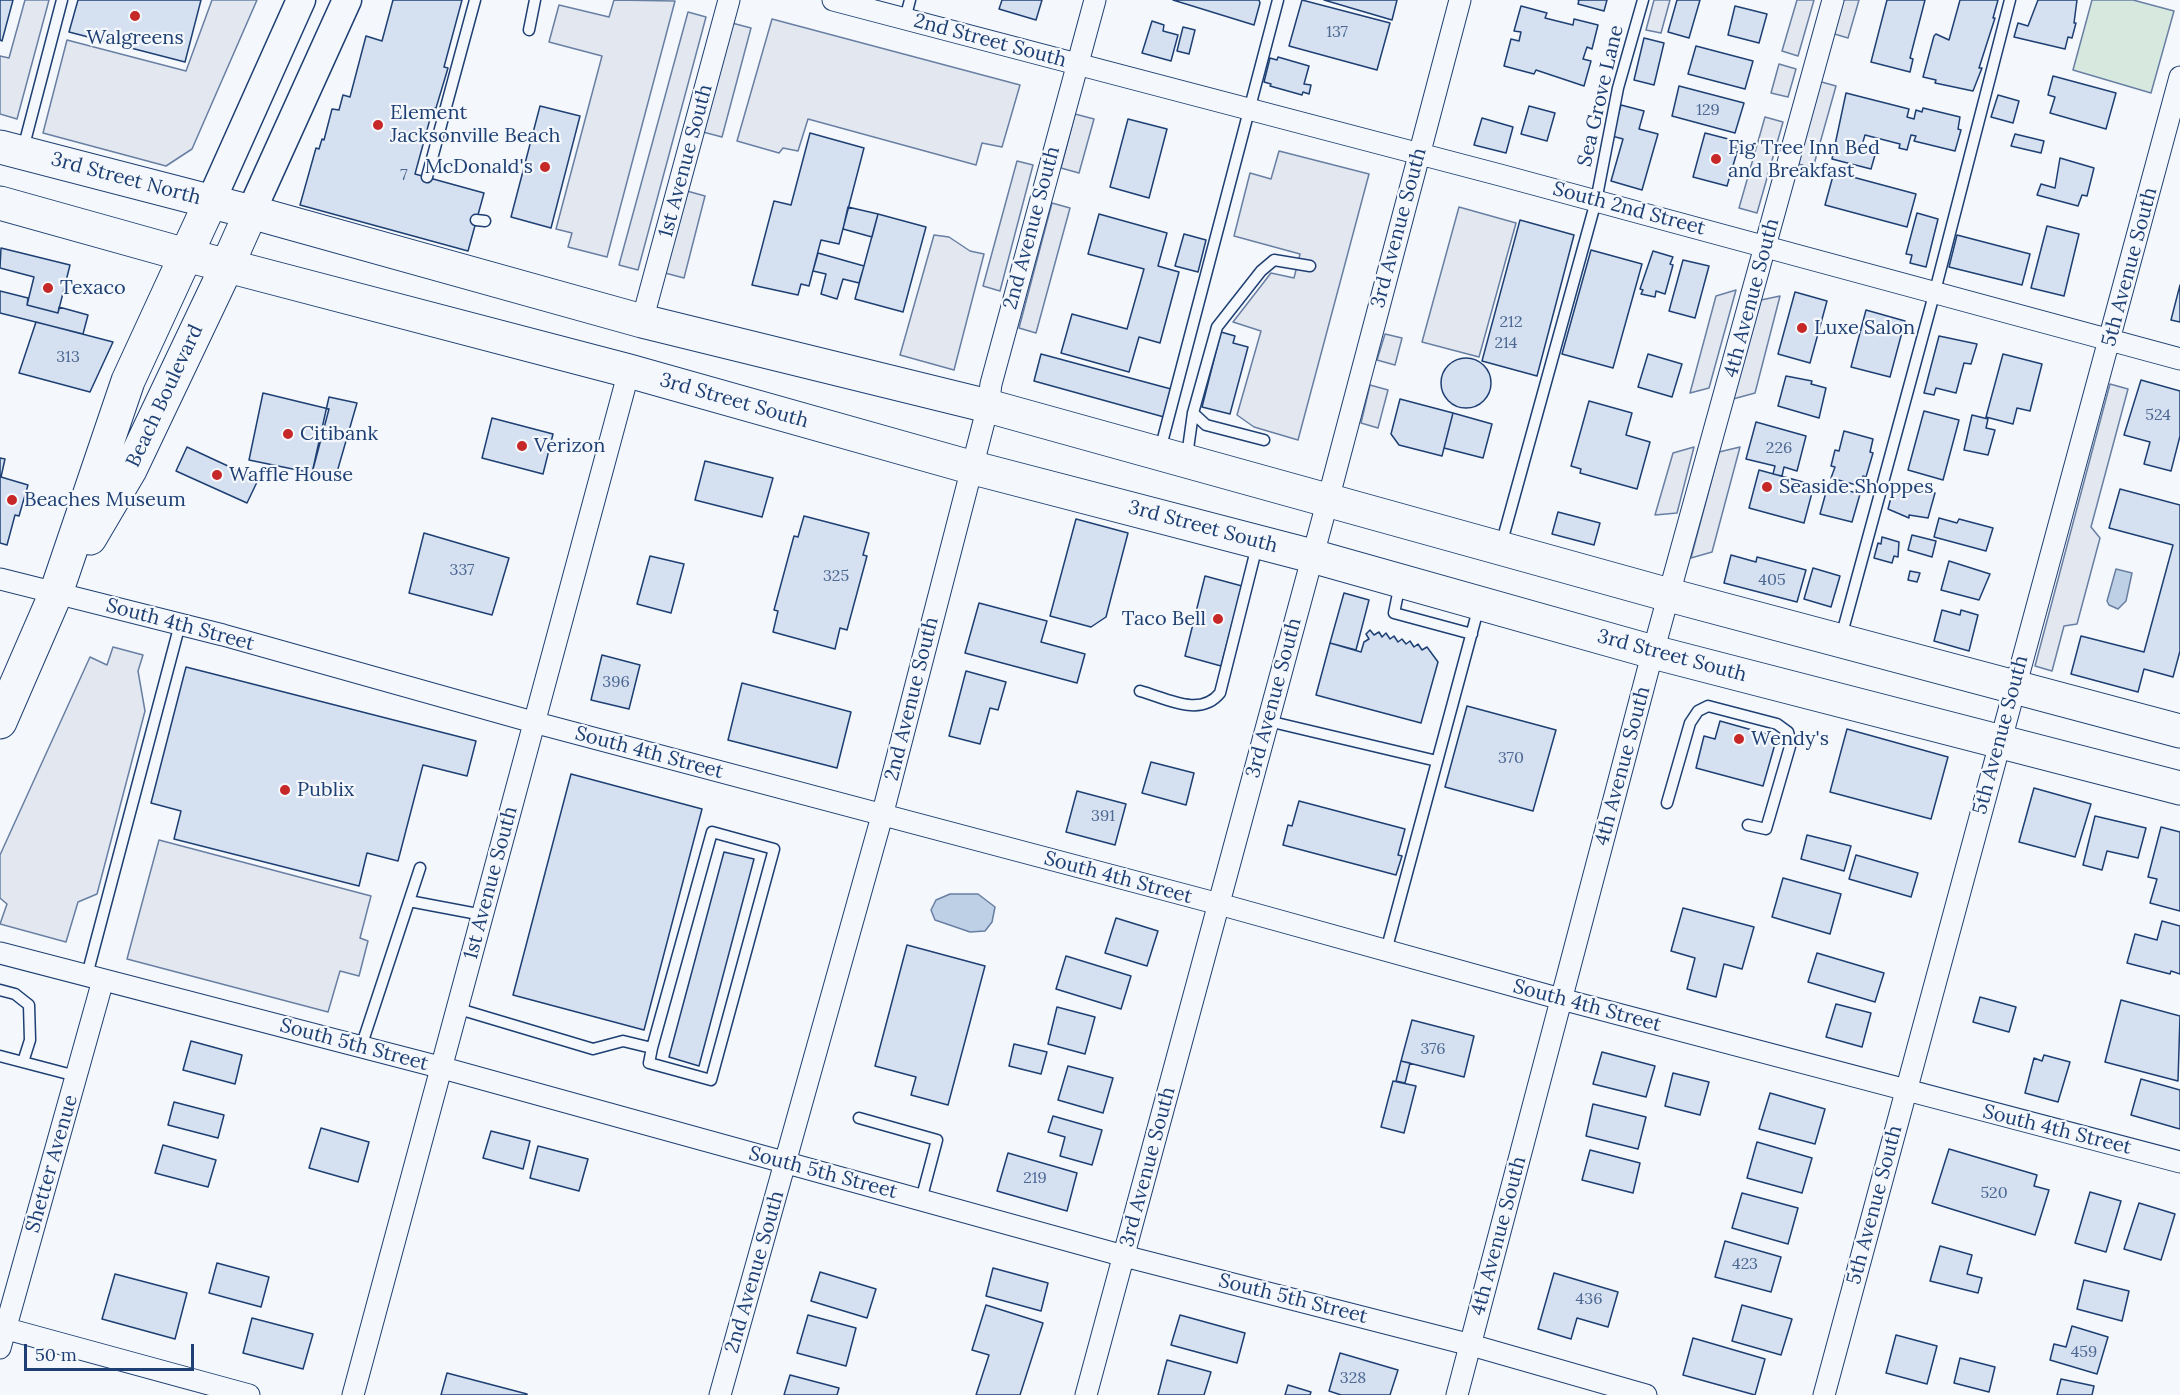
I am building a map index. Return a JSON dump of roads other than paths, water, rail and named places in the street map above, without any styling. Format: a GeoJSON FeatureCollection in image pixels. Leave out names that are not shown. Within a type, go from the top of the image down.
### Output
{"type":"FeatureCollection","features":[{"type":"Feature","properties":{"kind":"main road","name":"3rd Street North"},"geometry":{"type":"LineString","coordinates":[[11,149],[251,212]]}},
{"type":"Feature","properties":{"kind":"main road","name":"Beach Boulevard"},"geometry":{"type":"LineString","coordinates":[[56,593],[128,381],[211,201]]}},
{"type":"Feature","properties":{"kind":"main road"},"geometry":{"type":"LineString","coordinates":[[0,203],[227,266]]}},
{"type":"Feature","properties":{"kind":"main road","name":"Beach Boulevard"},"geometry":{"type":"LineString","coordinates":[[56,593],[130,470],[251,212]]}},
{"type":"Feature","properties":{"kind":"main road"},"geometry":{"type":"LineString","coordinates":[[251,212],[642,321],[988,406],[1669,595],[2180,731]]}},
{"type":"Feature","properties":{"kind":"main road","name":"3rd Street South"},"geometry":{"type":"LineString","coordinates":[[227,266],[629,371],[970,467],[1401,581],[1476,619],[1653,652],[2180,788]]}},
{"type":"Feature","properties":{"kind":"main road"},"geometry":{"type":"LineString","coordinates":[[0,722],[56,593]]}},
{"type":"Feature","properties":{"kind":"street","name":"Beach Boulevard"},"geometry":{"type":"LineString","coordinates":[[211,201],[301,0]]}},
{"type":"Feature","properties":{"kind":"street","name":"Beach Boulevard"},"geometry":{"type":"LineString","coordinates":[[251,212],[347,0]]}},
{"type":"Feature","properties":{"kind":"street","name":"1st Avenue South"},"geometry":{"type":"LineString","coordinates":[[642,321],[729,0]]}},
{"type":"Feature","properties":{"kind":"street","name":"2nd Street South"},"geometry":{"type":"LineString","coordinates":[[833,0],[908,9],[1077,64]]}},
{"type":"Feature","properties":{"kind":"street","name":"2nd Avenue South"},"geometry":{"type":"LineString","coordinates":[[720,1395],[882,816],[970,467],[988,406],[991,384],[1095,0]]}},
{"type":"Feature","properties":{"kind":"street","name":"3rd Avenue South"},"geometry":{"type":"LineString","coordinates":[[1086,1395],[1220,904],[1460,0]]}},
{"type":"Feature","properties":{"kind":"street","name":"4th Avenue South"},"geometry":{"type":"LineString","coordinates":[[1457,1395],[1653,652],[1767,246],[1833,0]]}},
{"type":"Feature","properties":{"kind":"street","name":"South 2nd Street"},"geometry":{"type":"LineString","coordinates":[[1077,64],[1767,246],[2180,359]]}},
{"type":"Feature","properties":{"kind":"street","name":"5th Avenue South"},"geometry":{"type":"LineString","coordinates":[[1824,1395],[2014,687],[2111,339],[2180,76]]}},
{"type":"Feature","properties":{"kind":"street","name":"1st Avenue South"},"geometry":{"type":"LineString","coordinates":[[353,1395],[459,1009],[533,722],[629,371]]}},
{"type":"Feature","properties":{"kind":"street","name":"South 4th Street"},"geometry":{"type":"LineString","coordinates":[[0,579],[180,624],[882,816],[1220,904],[1561,999],[2180,1162]]}},
{"type":"Feature","properties":{"kind":"street","name":"South 5th Street"},"geometry":{"type":"LineString","coordinates":[[0,953],[443,1068],[1124,1256],[1470,1345],[1646,1395]]}},
{"type":"Feature","properties":{"kind":"street","name":"Shetter Avenue"},"geometry":{"type":"LineString","coordinates":[[2,1334],[76,1076],[95,978]]}},
{"type":"Feature","properties":{"kind":"street"},"geometry":{"type":"LineString","coordinates":[[2,1334],[249,1395]]}},
{"type":"Feature","properties":{"kind":"lane"},"geometry":{"type":"LineString","coordinates":[[11,149],[62,0]]}},
{"type":"Feature","properties":{"kind":"lane"},"geometry":{"type":"LineString","coordinates":[[426,177],[475,0]]}},
{"type":"Feature","properties":{"kind":"lane"},"geometry":{"type":"LineString","coordinates":[[529,30],[535,0]]}},
{"type":"Feature","properties":{"kind":"lane"},"geometry":{"type":"LineString","coordinates":[[1173,457],[1250,109],[1278,0]]}},
{"type":"Feature","properties":{"kind":"lane","name":"Sea Grove Lane"},"geometry":{"type":"LineString","coordinates":[[1500,548],[1596,201],[1618,88],[1643,0]]}},
{"type":"Feature","properties":{"kind":"lane"},"geometry":{"type":"LineString","coordinates":[[1840,640],[1935,291],[2010,0]]}},
{"type":"Feature","properties":{"kind":"lane"},"geometry":{"type":"LineString","coordinates":[[1173,457],[1193,413],[1217,327],[1246,290],[1274,260],[1310,266]]}},
{"type":"Feature","properties":{"kind":"lane"},"geometry":{"type":"LineString","coordinates":[[1193,413],[1206,425],[1264,440]]}},
{"type":"Feature","properties":{"kind":"lane"},"geometry":{"type":"LineString","coordinates":[[1140,690],[1197,708],[1212,703],[1220,693],[1258,542]]}},
{"type":"Feature","properties":{"kind":"lane"},"geometry":{"type":"LineString","coordinates":[[1386,951],[1476,619]]}},
{"type":"Feature","properties":{"kind":"lane"},"geometry":{"type":"LineString","coordinates":[[95,978],[180,624]]}},
{"type":"Feature","properties":{"kind":"lane"},"geometry":{"type":"LineString","coordinates":[[1667,803],[1690,723],[1698,711],[1708,706],[1778,724],[1788,732],[1791,743],[1766,829],[1748,825]]}},
{"type":"Feature","properties":{"kind":"lane"},"geometry":{"type":"LineString","coordinates":[[1268,721],[1437,760]]}},
{"type":"Feature","properties":{"kind":"lane"},"geometry":{"type":"LineString","coordinates":[[712,832],[774,849],[711,1080],[648,1063],[652,1048],[712,832]]}},
{"type":"Feature","properties":{"kind":"lane"},"geometry":{"type":"LineString","coordinates":[[361,1047],[420,868]]}},
{"type":"Feature","properties":{"kind":"lane"},"geometry":{"type":"LineString","coordinates":[[409,901],[483,915]]}},
{"type":"Feature","properties":{"kind":"lane"},"geometry":{"type":"LineString","coordinates":[[0,990],[15,993],[29,1005],[30,1040],[22,1062]]}},
{"type":"Feature","properties":{"kind":"lane"},"geometry":{"type":"LineString","coordinates":[[459,1009],[594,1049],[623,1041],[652,1048]]}},
{"type":"Feature","properties":{"kind":"lane"},"geometry":{"type":"LineString","coordinates":[[0,1056],[76,1076]]}},
{"type":"Feature","properties":{"kind":"lane"},"geometry":{"type":"LineString","coordinates":[[859,1118],[937,1140],[921,1200]]}},
{"type":"Feature","properties":{"kind":"water"},"geometry":{"type":"Polygon","coordinates":[[[2116,569],[2132,573],[2126,601],[2118,609],[2109,605],[2107,601],[2116,569]]]}},
{"type":"Feature","properties":{"kind":"water"},"geometry":{"type":"Polygon","coordinates":[[[950,894],[978,894],[995,907],[992,922],[985,931],[970,932],[935,920],[931,910],[936,900],[950,894]]]}},
{"type":"Feature","properties":{"kind":"place","name":"Walgreens"},"geometry":{"type":"Point","coordinates":[135,16]}},
{"type":"Feature","properties":{"kind":"place","name":"Element Jacksonville Beach"},"geometry":{"type":"Point","coordinates":[378,125]}},
{"type":"Feature","properties":{"kind":"place","name":"Fig Tree Inn Bed and Breakfast"},"geometry":{"type":"Point","coordinates":[1716,159]}},
{"type":"Feature","properties":{"kind":"place","name":"McDonald's"},"geometry":{"type":"Point","coordinates":[545,167]}},
{"type":"Feature","properties":{"kind":"place","name":"Texaco"},"geometry":{"type":"Point","coordinates":[48,288]}},
{"type":"Feature","properties":{"kind":"place","name":"Luxe Salon"},"geometry":{"type":"Point","coordinates":[1802,328]}},
{"type":"Feature","properties":{"kind":"place","name":"Citibank"},"geometry":{"type":"Point","coordinates":[288,434]}},
{"type":"Feature","properties":{"kind":"place","name":"Verizon"},"geometry":{"type":"Point","coordinates":[522,446]}},
{"type":"Feature","properties":{"kind":"place","name":"Waffle House"},"geometry":{"type":"Point","coordinates":[217,475]}},
{"type":"Feature","properties":{"kind":"place","name":"Seaside Shoppes"},"geometry":{"type":"Point","coordinates":[1767,487]}},
{"type":"Feature","properties":{"kind":"place","name":"Beaches Museum"},"geometry":{"type":"Point","coordinates":[12,500]}},
{"type":"Feature","properties":{"kind":"place","name":"Taco Bell"},"geometry":{"type":"Point","coordinates":[1218,619]}},
{"type":"Feature","properties":{"kind":"place","name":"Wendy's"},"geometry":{"type":"Point","coordinates":[1739,739]}},
{"type":"Feature","properties":{"kind":"place","name":"Publix"},"geometry":{"type":"Point","coordinates":[285,790]}}]}
